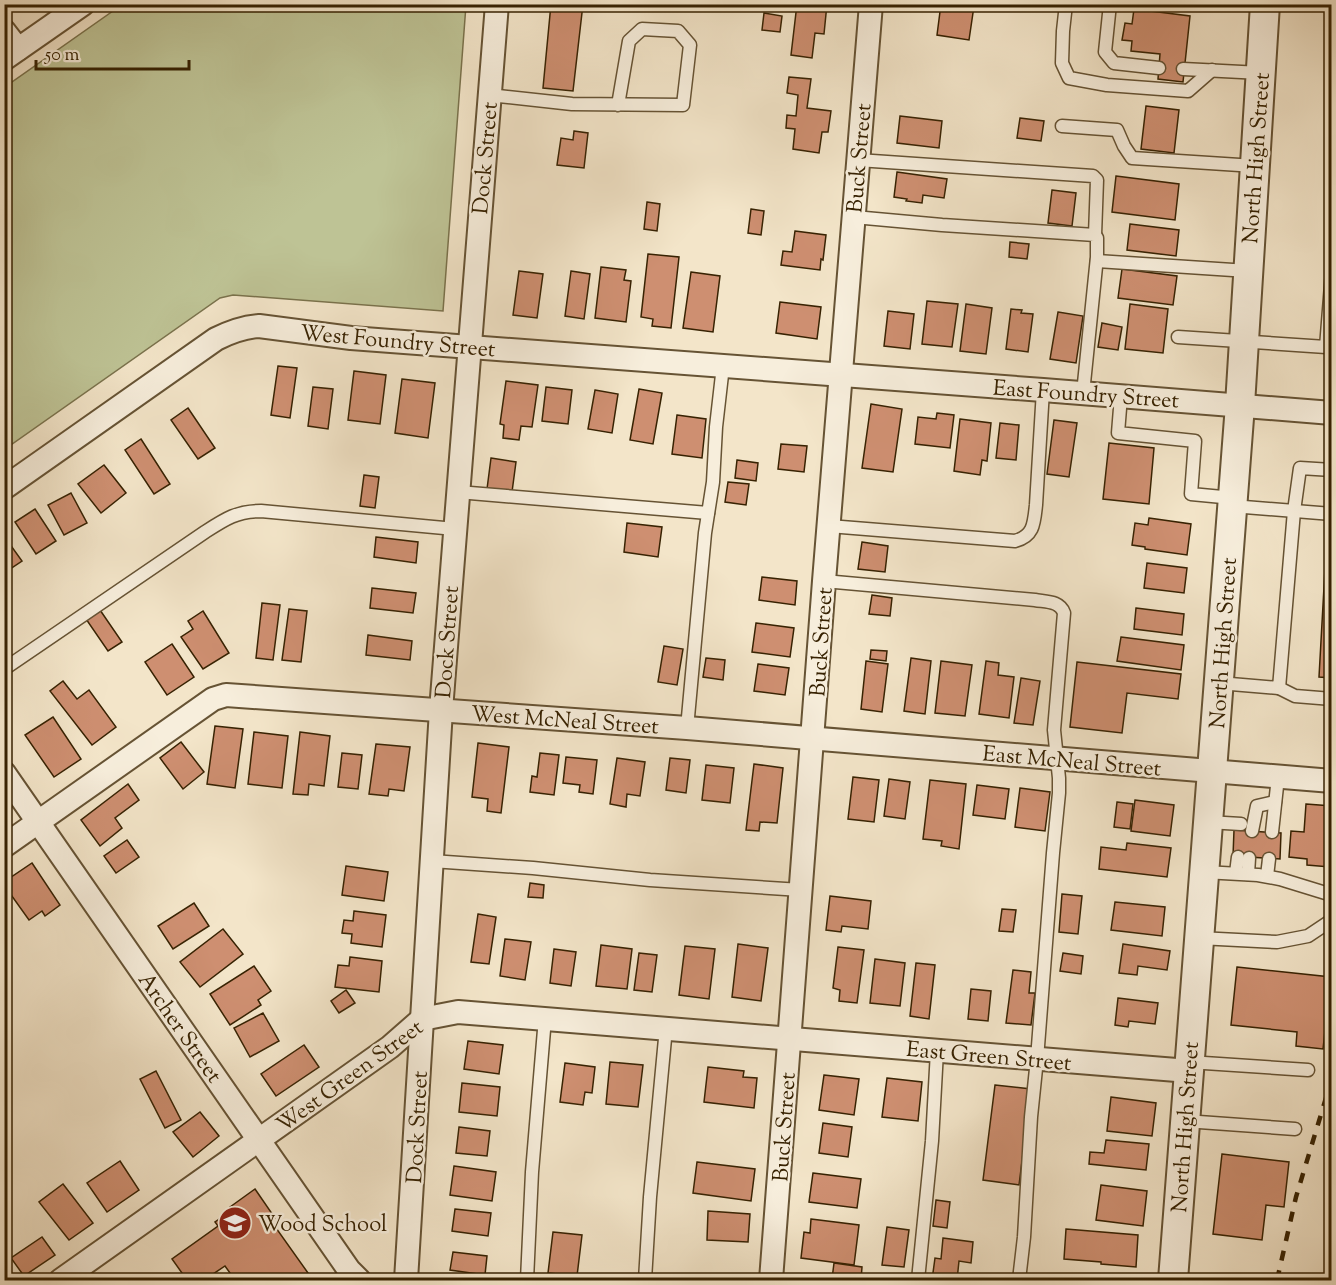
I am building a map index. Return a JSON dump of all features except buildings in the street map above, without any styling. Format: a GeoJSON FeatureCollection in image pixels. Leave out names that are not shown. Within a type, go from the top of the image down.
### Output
{"type":"FeatureCollection","features":[{"type":"Feature","properties":{"kind":"street"},"geometry":{"type":"LineString","coordinates":[[9,46],[82,4]]}},
{"type":"Feature","properties":{"kind":"street","name":"Dock Street"},"geometry":{"type":"LineString","coordinates":[[406,1281],[441,710],[496,4]]}},
{"type":"Feature","properties":{"kind":"street","name":"Buck Street"},"geometry":{"type":"LineString","coordinates":[[771,1281],[824,581],[871,4]]}},
{"type":"Feature","properties":{"kind":"street","name":"North High Street"},"geometry":{"type":"LineString","coordinates":[[1173,1281],[1240,405],[1265,4]]}},
{"type":"Feature","properties":{"kind":"street","name":"West Foundry Street"},"geometry":{"type":"LineString","coordinates":[[4,488],[216,339],[248,327],[259,326],[351,338],[841,375]]}},
{"type":"Feature","properties":{"kind":"street","name":"East Foundry Street"},"geometry":{"type":"LineString","coordinates":[[841,375],[1332,413]]}},
{"type":"Feature","properties":{"kind":"street","name":"West McNeal Street"},"geometry":{"type":"LineString","coordinates":[[4,846],[213,699],[226,695],[813,738]]}},
{"type":"Feature","properties":{"kind":"street","name":"East McNeal Street"},"geometry":{"type":"LineString","coordinates":[[813,738],[1332,781]]}},
{"type":"Feature","properties":{"kind":"street","name":"Archer Street"},"geometry":{"type":"LineString","coordinates":[[4,773],[359,1281]]}},
{"type":"Feature","properties":{"kind":"street","name":"West Green Street"},"geometry":{"type":"LineString","coordinates":[[61,1281],[390,1047],[422,1019],[458,1012],[790,1038]]}},
{"type":"Feature","properties":{"kind":"street","name":"East Green Street"},"geometry":{"type":"LineString","coordinates":[[790,1038],[1037,1059],[1189,1066]]}},
{"type":"Feature","properties":{"kind":"lane"},"geometry":{"type":"LineString","coordinates":[[1066,4],[1062,63],[1069,78],[1107,85],[1188,91],[1212,70]]}},
{"type":"Feature","properties":{"kind":"lane"},"geometry":{"type":"LineString","coordinates":[[1110,4],[1105,52],[1114,63],[1159,68]]}},
{"type":"Feature","properties":{"kind":"lane"},"geometry":{"type":"LineString","coordinates":[[489,95],[572,104],[618,105],[683,105],[690,45],[678,32],[642,29],[629,40],[618,105]]}},
{"type":"Feature","properties":{"kind":"lane"},"geometry":{"type":"LineString","coordinates":[[1184,69],[1261,73]]}},
{"type":"Feature","properties":{"kind":"lane"},"geometry":{"type":"LineString","coordinates":[[1062,126],[1117,130],[1132,158],[1255,166]]}},
{"type":"Feature","properties":{"kind":"lane"},"geometry":{"type":"LineString","coordinates":[[858,160],[1093,176],[1097,180],[1095,235],[1097,261],[1083,393]]}},
{"type":"Feature","properties":{"kind":"lane"},"geometry":{"type":"LineString","coordinates":[[854,217],[1095,235]]}},
{"type":"Feature","properties":{"kind":"lane"},"geometry":{"type":"LineString","coordinates":[[1097,261],[1248,271]]}},
{"type":"Feature","properties":{"kind":"lane"},"geometry":{"type":"LineString","coordinates":[[1178,338],[1329,348],[1332,272]]}},
{"type":"Feature","properties":{"kind":"lane"},"geometry":{"type":"LineString","coordinates":[[687,728],[723,366]]}},
{"type":"Feature","properties":{"kind":"lane"},"geometry":{"type":"LineString","coordinates":[[829,526],[1015,540],[1024,538],[1030,533],[1034,521],[1043,390]]}},
{"type":"Feature","properties":{"kind":"lane"},"geometry":{"type":"LineString","coordinates":[[1121,396],[1118,433],[1195,441],[1191,494],[1294,511],[1332,514]]}},
{"type":"Feature","properties":{"kind":"lane"},"geometry":{"type":"LineString","coordinates":[[1279,688],[1294,511],[1300,468],[1332,470]]}},
{"type":"Feature","properties":{"kind":"lane"},"geometry":{"type":"LineString","coordinates":[[458,492],[708,513]]}},
{"type":"Feature","properties":{"kind":"lane"},"geometry":{"type":"LineString","coordinates":[[4,669],[205,532],[237,513],[261,511],[455,529]]}},
{"type":"Feature","properties":{"kind":"lane"},"geometry":{"type":"LineString","coordinates":[[824,581],[1035,600],[1056,603],[1062,607],[1064,613],[1054,730],[1059,793],[1019,1281]]}},
{"type":"Feature","properties":{"kind":"lane"},"geometry":{"type":"LineString","coordinates":[[1219,683],[1279,688],[1295,696],[1332,699]]}},
{"type":"Feature","properties":{"kind":"lane"},"geometry":{"type":"LineString","coordinates":[[1272,832],[1278,777]]}},
{"type":"Feature","properties":{"kind":"lane"},"geometry":{"type":"LineString","coordinates":[[1208,822],[1245,828],[1257,806],[1275,802]]}},
{"type":"Feature","properties":{"kind":"lane"},"geometry":{"type":"LineString","coordinates":[[1242,873],[1243,857]]}},
{"type":"Feature","properties":{"kind":"lane"},"geometry":{"type":"LineString","coordinates":[[1267,876],[1269,859]]}},
{"type":"Feature","properties":{"kind":"lane"},"geometry":{"type":"LineString","coordinates":[[432,861],[650,880],[801,890]]}},
{"type":"Feature","properties":{"kind":"lane"},"geometry":{"type":"LineString","coordinates":[[1204,872],[1267,876],[1332,896]]}},
{"type":"Feature","properties":{"kind":"lane"},"geometry":{"type":"LineString","coordinates":[[1199,938],[1277,942],[1308,936],[1332,920]]}},
{"type":"Feature","properties":{"kind":"lane"},"geometry":{"type":"LineString","coordinates":[[527,1281],[532,1172],[544,1018]]}},
{"type":"Feature","properties":{"kind":"lane"},"geometry":{"type":"LineString","coordinates":[[645,1281],[650,1197],[666,1028]]}},
{"type":"Feature","properties":{"kind":"lane"},"geometry":{"type":"LineString","coordinates":[[918,1281],[932,1141],[937,1051]]}},
{"type":"Feature","properties":{"kind":"lane"},"geometry":{"type":"LineString","coordinates":[[1189,1066],[1308,1070]]}},
{"type":"Feature","properties":{"kind":"lane"},"geometry":{"type":"LineString","coordinates":[[1185,1121],[1295,1129]]}},
{"type":"Feature","properties":{"kind":"green space"},"geometry":{"type":"Polygon","coordinates":[[[123,4],[466,5],[443,311],[233,295],[220,298],[5,449],[5,87],[123,4]]]}},
{"type":"Feature","properties":{"kind":"railway"},"geometry":{"type":"LineString","coordinates":[[1277,1280],[1296,1197],[1332,1078]]}},
{"type":"Feature","properties":{"kind":"place","name":"Wood School"},"geometry":{"type":"Point","coordinates":[235,1223]}}]}
